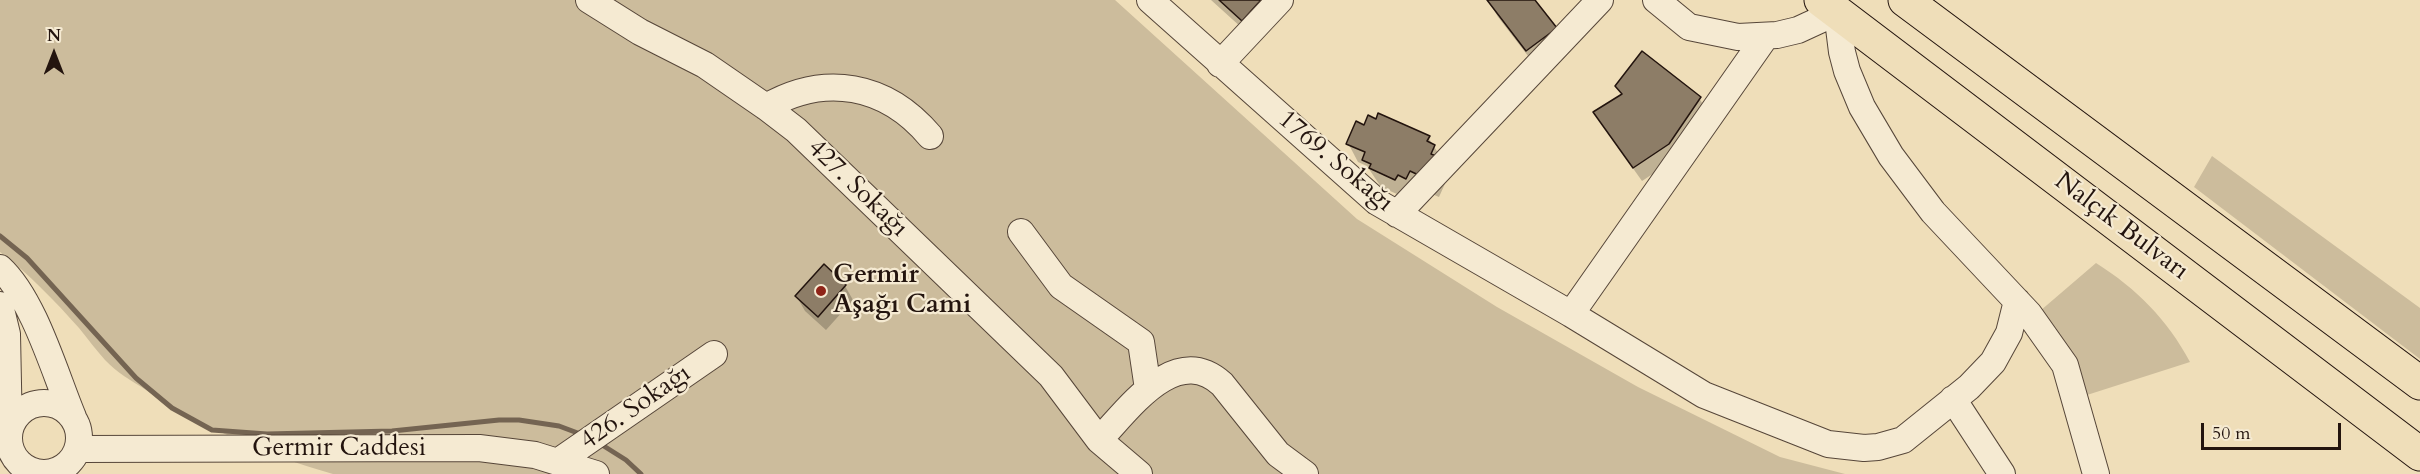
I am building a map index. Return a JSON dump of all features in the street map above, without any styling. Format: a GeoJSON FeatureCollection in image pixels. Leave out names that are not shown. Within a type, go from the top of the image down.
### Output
{"type":"FeatureCollection","features":[{"type":"Feature","properties":{"kind":"highway","name":"Nalçık Bulvarı"},"geometry":{"type":"LineString","coordinates":[[1905,0],[2420,382]]}},
{"type":"Feature","properties":{"kind":"highway","name":"Nalçık Bulvarı"},"geometry":{"type":"LineString","coordinates":[[1829,6],[2420,454]]}},
{"type":"Feature","properties":{"kind":"street","name":"427. Sokağı"},"geometry":{"type":"LineString","coordinates":[[589,0],[640,32],[705,65],[766,106],[824,155],[1051,376],[1100,440],[1139,474]]}},
{"type":"Feature","properties":{"kind":"street","name":"1769. Sokağı"},"geometry":{"type":"LineString","coordinates":[[1150,0],[1377,202],[1571,314],[1704,395],[1828,444],[1864,448],[1903,440],[1982,375],[1993,362],[2010,333],[2017,301]]}},
{"type":"Feature","properties":{"kind":"street"},"geometry":{"type":"LineString","coordinates":[[1220,64],[1280,0]]}},
{"type":"Feature","properties":{"kind":"street"},"geometry":{"type":"LineString","coordinates":[[1397,214],[1600,0]]}},
{"type":"Feature","properties":{"kind":"street"},"geometry":{"type":"LineString","coordinates":[[1656,0],[1689,27],[1738,37],[1766,36],[1798,30],[1829,6],[1851,80],[1863,107],[1892,156],[1933,212],[2017,301],[2048,339],[2065,365],[2096,474]]}},
{"type":"Feature","properties":{"kind":"street"},"geometry":{"type":"LineString","coordinates":[[1571,314],[1766,36]]}},
{"type":"Feature","properties":{"kind":"street"},"geometry":{"type":"LineString","coordinates":[[766,106],[810,89],[826,87],[855,89],[896,106],[914,119],[930,136]]}},
{"type":"Feature","properties":{"kind":"street"},"geometry":{"type":"LineString","coordinates":[[1022,232],[1061,285],[1141,342],[1148,388]]}},
{"type":"Feature","properties":{"kind":"street"},"geometry":{"type":"LineString","coordinates":[[0,268],[15,285],[27,304],[78,427],[78,449],[65,466],[55,471],[34,471],[9,453],[7,334],[0,305]]}},
{"type":"Feature","properties":{"kind":"street","name":"426. Sokağı"},"geometry":{"type":"LineString","coordinates":[[558,461],[714,354]]}},
{"type":"Feature","properties":{"kind":"street"},"geometry":{"type":"LineString","coordinates":[[1100,440],[1148,388],[1180,371],[1199,371],[1208,374],[1222,384],[1278,454],[1305,474]]}},
{"type":"Feature","properties":{"kind":"street"},"geometry":{"type":"LineString","coordinates":[[1953,399],[2002,474]]}},
{"type":"Feature","properties":{"kind":"street"},"geometry":{"type":"LineString","coordinates":[[9,453],[16,417],[34,405],[44,403],[55,405],[73,417]]}},
{"type":"Feature","properties":{"kind":"street","name":"Germir Caddesi"},"geometry":{"type":"LineString","coordinates":[[78,449],[479,448],[507,450],[558,461],[596,474]]}},
{"type":"Feature","properties":{"kind":"shaded area"},"geometry":{"type":"Polygon","coordinates":[[[0,0],[1115,0],[1357,219],[1497,307],[1638,387],[1780,457],[1845,474],[333,474],[236,439],[168,404],[124,376],[105,360],[79,328],[41,288],[0,252],[0,0]]]}},
{"type":"Feature","properties":{"kind":"shaded area"},"geometry":{"type":"Polygon","coordinates":[[[2212,156],[2420,308],[2420,359],[2194,187],[2212,156]]]}},
{"type":"Feature","properties":{"kind":"shaded area"},"geometry":{"type":"Polygon","coordinates":[[[2096,263],[2125,283],[2150,306],[2181,346],[2190,362],[2087,395],[2040,311],[2096,263]]]}},
{"type":"Feature","properties":{"kind":"building"},"geometry":{"type":"Polygon","coordinates":[[[1219,0],[1261,0],[1242,21],[1219,0]]]}},
{"type":"Feature","properties":{"kind":"building"},"geometry":{"type":"Polygon","coordinates":[[[1487,0],[1535,0],[1557,28],[1526,51],[1487,0]]]}},
{"type":"Feature","properties":{"kind":"building"},"geometry":{"type":"Polygon","coordinates":[[[1642,51],[1701,97],[1669,144],[1633,168],[1593,112],[1622,94],[1615,86],[1642,51]]]}},
{"type":"Feature","properties":{"kind":"building"},"geometry":{"type":"Polygon","coordinates":[[[1378,113],[1430,136],[1427,141],[1435,145],[1431,154],[1439,157],[1429,180],[1410,171],[1406,179],[1398,175],[1395,180],[1369,168],[1371,164],[1362,160],[1365,152],[1346,144],[1356,121],[1364,125],[1368,115],[1376,119],[1378,113]]]}},
{"type":"Feature","properties":{"kind":"building","name":"Germir Aşağı Cami"},"geometry":{"type":"Polygon","coordinates":[[[824,264],[846,285],[818,317],[795,296],[824,264]]]}},
{"type":"Feature","properties":{"kind":"waterway"},"geometry":{"type":"LineString","coordinates":[[0,236],[27,258],[136,378],[172,408],[212,430],[267,434],[392,431],[519,420],[559,426],[583,435]]}},
{"type":"Feature","properties":{"kind":"waterway"},"geometry":{"type":"LineString","coordinates":[[599,443],[626,460],[641,474]]}},
{"type":"Feature","properties":{"kind":"place","name":"Germir Aşağı Cami"},"geometry":{"type":"Point","coordinates":[821,291]}}]}
